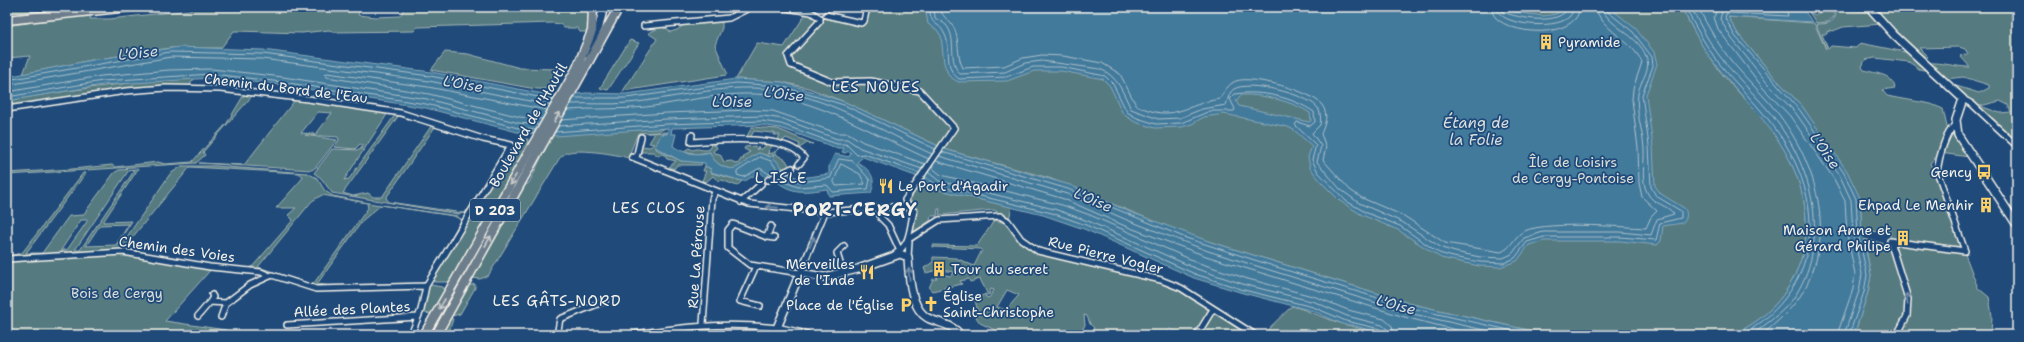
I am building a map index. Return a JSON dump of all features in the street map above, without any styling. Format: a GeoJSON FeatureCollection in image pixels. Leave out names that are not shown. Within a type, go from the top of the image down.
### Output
{"type":"FeatureCollection","features":[{"type":"Feature","properties":{"kind":"main road"},"geometry":{"type":"LineString","coordinates":[[7,17],[94,7]]}},
{"type":"Feature","properties":{"kind":"main road"},"geometry":{"type":"LineString","coordinates":[[7,20],[129,7]]}},
{"type":"Feature","properties":{"kind":"main road"},"geometry":{"type":"LineString","coordinates":[[577,68],[592,33],[594,18],[593,7]]}},
{"type":"Feature","properties":{"kind":"main road"},"geometry":{"type":"LineString","coordinates":[[588,62],[619,7]]}},
{"type":"Feature","properties":{"kind":"main road","name":"Boulevard de l'Hautil"},"geometry":{"type":"LineString","coordinates":[[436,335],[536,147],[570,86],[588,62]]}},
{"type":"Feature","properties":{"kind":"main road","name":"Boulevard de l'Hautil"},"geometry":{"type":"LineString","coordinates":[[570,86],[577,68]]}},
{"type":"Feature","properties":{"kind":"main road","name":"Boulevard de l'Hautil"},"geometry":{"type":"LineString","coordinates":[[425,335],[536,147]]}},
{"type":"Feature","properties":{"kind":"street"},"geometry":{"type":"LineString","coordinates":[[644,26],[729,18],[745,12],[751,7]]}},
{"type":"Feature","properties":{"kind":"street"},"geometry":{"type":"LineString","coordinates":[[781,7],[811,12],[858,23],[864,21],[867,7]]}},
{"type":"Feature","properties":{"kind":"street"},"geometry":{"type":"LineString","coordinates":[[1871,7],[1894,35],[1963,99],[1972,104],[2017,146]]}},
{"type":"Feature","properties":{"kind":"street","name":"Boulevard de l'Hautil"},"geometry":{"type":"LineString","coordinates":[[577,68],[596,33],[603,8]]}},
{"type":"Feature","properties":{"kind":"street","name":"Boulevard de l'Hautil"},"geometry":{"type":"LineString","coordinates":[[588,62],[603,25],[603,8]]}},
{"type":"Feature","properties":{"kind":"street"},"geometry":{"type":"LineString","coordinates":[[811,12],[820,18]]}},
{"type":"Feature","properties":{"kind":"street"},"geometry":{"type":"LineString","coordinates":[[820,18],[826,16]]}},
{"type":"Feature","properties":{"kind":"street"},"geometry":{"type":"LineString","coordinates":[[820,18],[820,21],[788,56],[788,60],[791,64],[832,82],[871,81],[920,91],[954,128],[905,200],[913,214]]}},
{"type":"Feature","properties":{"kind":"street","name":"Chemin du Bord de l'Eau"},"geometry":{"type":"LineString","coordinates":[[7,109],[80,97],[149,89],[185,88],[228,90],[400,113],[435,121],[486,139],[511,145],[426,286]]}},
{"type":"Feature","properties":{"kind":"street"},"geometry":{"type":"LineString","coordinates":[[1963,99],[1955,120],[1958,135],[2017,225]]}},
{"type":"Feature","properties":{"kind":"street"},"geometry":{"type":"LineString","coordinates":[[1897,335],[1907,316],[1908,298],[1890,241],[1964,251],[1937,171],[1939,159],[1950,129],[1955,126]]}},
{"type":"Feature","properties":{"kind":"street"},"geometry":{"type":"LineString","coordinates":[[692,136],[691,142],[745,140],[771,142],[800,153],[804,158],[799,164]]}},
{"type":"Feature","properties":{"kind":"street"},"geometry":{"type":"LineString","coordinates":[[641,137],[634,158],[741,202],[825,212],[879,208],[881,218],[888,225],[897,253]]}},
{"type":"Feature","properties":{"kind":"street"},"geometry":{"type":"LineString","coordinates":[[768,180],[792,168]]}},
{"type":"Feature","properties":{"kind":"street"},"geometry":{"type":"LineString","coordinates":[[741,202],[761,184]]}},
{"type":"Feature","properties":{"kind":"street","name":"Rue La Pérouse"},"geometry":{"type":"LineString","coordinates":[[703,324],[712,199],[715,192]]}},
{"type":"Feature","properties":{"kind":"street"},"geometry":{"type":"LineString","coordinates":[[909,195],[907,200],[913,208],[908,257],[908,274],[912,290],[924,316],[951,325],[960,335]]}},
{"type":"Feature","properties":{"kind":"street"},"geometry":{"type":"LineString","coordinates":[[891,207],[909,207]]}},
{"type":"Feature","properties":{"kind":"street"},"geometry":{"type":"LineString","coordinates":[[776,331],[825,212]]}},
{"type":"Feature","properties":{"kind":"street","name":"Rue Pierre Vogler"},"geometry":{"type":"LineString","coordinates":[[909,239],[939,220],[1000,216],[1008,221],[1021,239],[1038,251],[1161,280],[1181,288],[1255,335]]}},
{"type":"Feature","properties":{"kind":"street"},"geometry":{"type":"LineString","coordinates":[[774,238],[759,235],[734,224],[728,229],[729,249],[747,263],[756,266],[800,272],[820,278],[863,267],[897,253],[909,239]]}},
{"type":"Feature","properties":{"kind":"street"},"geometry":{"type":"LineString","coordinates":[[767,237],[771,226]]}},
{"type":"Feature","properties":{"kind":"street"},"geometry":{"type":"LineString","coordinates":[[843,273],[836,254],[844,246]]}},
{"type":"Feature","properties":{"kind":"street","name":"Chemin des Voies"},"geometry":{"type":"LineString","coordinates":[[7,259],[123,252],[210,267],[260,272],[270,276],[280,276],[316,289],[426,286]]}},
{"type":"Feature","properties":{"kind":"street"},"geometry":{"type":"LineString","coordinates":[[897,253],[904,254],[908,257]]}},
{"type":"Feature","properties":{"kind":"street"},"geometry":{"type":"LineString","coordinates":[[756,266],[740,301],[742,303],[760,306]]}},
{"type":"Feature","properties":{"kind":"street"},"geometry":{"type":"LineString","coordinates":[[221,317],[226,303],[250,285],[270,276]]}},
{"type":"Feature","properties":{"kind":"street"},"geometry":{"type":"LineString","coordinates":[[411,335],[418,318],[426,286]]}},
{"type":"Feature","properties":{"kind":"street"},"geometry":{"type":"LineString","coordinates":[[198,316],[210,302],[213,297],[212,295]]}},
{"type":"Feature","properties":{"kind":"street"},"geometry":{"type":"LineString","coordinates":[[557,335],[561,319],[570,314],[593,308],[605,301]]}},
{"type":"Feature","properties":{"kind":"street"},"geometry":{"type":"LineString","coordinates":[[210,302],[226,303]]}},
{"type":"Feature","properties":{"kind":"street"},"geometry":{"type":"LineString","coordinates":[[1197,335],[1213,309]]}},
{"type":"Feature","properties":{"kind":"street","name":"Allée des Plantes"},"geometry":{"type":"LineString","coordinates":[[287,325],[418,318]]}},
{"type":"Feature","properties":{"kind":"street"},"geometry":{"type":"LineString","coordinates":[[630,335],[673,327],[721,323],[807,335]]}},
{"type":"Feature","properties":{"kind":"green space"},"geometry":{"type":"Polygon","coordinates":[[[7,7],[64,7],[7,14],[7,7]]]}},
{"type":"Feature","properties":{"kind":"green space"},"geometry":{"type":"Polygon","coordinates":[[[195,7],[361,7],[358,15],[376,17],[400,16],[405,7],[590,7],[591,15],[588,32],[580,32],[577,28],[564,28],[560,24],[553,23],[418,27],[414,31],[334,32],[329,30],[302,33],[234,31],[221,48],[170,48],[92,60],[23,74],[30,56],[7,58],[8,49],[11,44],[7,43],[7,26],[28,23],[29,21],[91,15],[90,19],[110,19],[190,10],[195,7]]]}},
{"type":"Feature","properties":{"kind":"green space","name":"Île de Loisirs de Cergy-Pontoise"},"geometry":{"type":"Polygon","coordinates":[[[869,7],[1681,7],[1713,62],[1724,77],[1763,119],[1786,153],[1795,171],[1805,211],[1806,231],[1804,251],[1792,281],[1779,300],[1753,324],[1732,335],[1550,335],[1412,304],[1188,235],[1049,178],[947,150],[845,102],[808,88],[782,82],[736,79],[757,43],[784,47],[807,12],[863,25],[867,19],[869,7]]]}},
{"type":"Feature","properties":{"kind":"green space"},"geometry":{"type":"Polygon","coordinates":[[[1874,7],[2016,7],[2017,143],[1953,85],[1979,93],[1989,88],[1989,85],[1963,77],[1946,79],[1927,63],[1970,67],[1960,56],[1968,54],[1965,49],[1959,47],[1919,48],[1928,57],[1924,60],[1908,46],[1874,7]],[[2000,101],[1980,106],[2000,113],[2011,112],[2008,105],[2000,101]]]}},
{"type":"Feature","properties":{"kind":"green space"},"geometry":{"type":"Polygon","coordinates":[[[1820,9],[1834,10],[1834,17],[1828,22],[1816,23],[1809,12],[1815,15],[1819,13],[1820,9]]]}},
{"type":"Feature","properties":{"kind":"green space"},"geometry":{"type":"Polygon","coordinates":[[[1834,9],[1871,12],[1882,24],[1843,27],[1833,31],[1830,30],[1830,32],[1827,31],[1827,34],[1822,34],[1828,49],[1831,46],[1856,48],[1860,43],[1910,53],[1933,72],[1919,69],[1909,62],[1875,58],[1865,60],[1862,67],[1864,70],[1883,75],[1891,79],[1895,88],[1882,90],[1887,96],[1931,104],[1943,109],[1947,127],[1969,157],[1940,153],[1930,163],[1978,288],[1989,297],[1992,316],[1991,335],[1851,335],[1855,332],[1868,292],[1871,275],[1864,239],[1890,245],[1890,231],[1862,232],[1860,198],[1802,106],[1775,78],[1738,34],[1728,17],[1814,23],[1826,49],[1816,24],[1831,22],[1836,15],[1834,9]]]}},
{"type":"Feature","properties":{"kind":"green space"},"geometry":{"type":"Polygon","coordinates":[[[722,20],[722,28],[715,45],[727,73],[726,75],[623,91],[657,39],[648,33],[657,29],[656,27],[661,26],[668,29],[670,32],[677,30],[685,24],[722,20]]]}},
{"type":"Feature","properties":{"kind":"green space"},"geometry":{"type":"Polygon","coordinates":[[[630,40],[639,43],[608,90],[600,88],[630,40]]]}},
{"type":"Feature","properties":{"kind":"green space"},"geometry":{"type":"Polygon","coordinates":[[[445,52],[468,54],[520,68],[556,69],[551,79],[552,84],[548,88],[542,89],[431,70],[445,52]]]}},
{"type":"Feature","properties":{"kind":"green space"},"geometry":{"type":"Polygon","coordinates":[[[170,79],[194,79],[188,87],[152,88],[7,108],[7,101],[27,97],[88,88],[170,79]]]}},
{"type":"Feature","properties":{"kind":"green space"},"geometry":{"type":"Polygon","coordinates":[[[176,88],[252,93],[401,114],[436,122],[505,145],[507,148],[471,208],[466,213],[458,214],[332,193],[321,178],[314,173],[332,149],[360,150],[363,145],[360,144],[355,149],[334,147],[339,140],[338,137],[305,135],[337,140],[312,170],[199,163],[244,165],[295,100],[253,95],[203,152],[205,155],[196,163],[7,175],[7,173],[112,165],[115,167],[158,162],[165,164],[192,162],[227,123],[245,93],[204,90],[173,91],[173,89],[98,96],[32,107],[7,113],[9,110],[71,99],[134,90],[176,88]],[[318,112],[301,133],[316,134],[332,113],[318,112]],[[388,113],[344,180],[349,179],[395,115],[388,113]],[[399,115],[343,193],[353,196],[368,193],[373,197],[382,197],[432,125],[399,115]],[[437,124],[386,198],[389,202],[463,213],[469,209],[506,148],[437,124]]]}},
{"type":"Feature","properties":{"kind":"green space"},"geometry":{"type":"Polygon","coordinates":[[[752,127],[778,129],[813,144],[807,143],[798,149],[800,144],[786,138],[781,143],[777,141],[780,135],[774,135],[775,133],[754,131],[750,138],[746,138],[752,127]]]}},
{"type":"Feature","properties":{"kind":"green space"},"geometry":{"type":"Polygon","coordinates":[[[666,128],[657,132],[638,133],[628,158],[588,151],[564,154],[559,159],[488,276],[480,279],[472,278],[521,187],[529,183],[552,135],[666,128]]]}},
{"type":"Feature","properties":{"kind":"green space"},"geometry":{"type":"Polygon","coordinates":[[[668,132],[667,134],[661,134],[656,149],[681,161],[699,162],[702,163],[701,165],[677,165],[674,169],[669,167],[676,161],[667,159],[666,156],[662,154],[658,156],[653,152],[639,152],[641,146],[650,147],[654,144],[649,143],[655,133],[647,133],[668,132]]]}},
{"type":"Feature","properties":{"kind":"green space"},"geometry":{"type":"Polygon","coordinates":[[[528,139],[526,150],[452,278],[448,282],[434,282],[434,278],[511,149],[521,140],[528,139]]]}},
{"type":"Feature","properties":{"kind":"green space"},"geometry":{"type":"Polygon","coordinates":[[[711,143],[716,143],[713,145],[717,148],[713,151],[714,153],[720,154],[724,162],[731,161],[738,164],[741,159],[744,159],[743,156],[750,152],[744,149],[745,147],[755,146],[757,150],[758,146],[759,149],[762,149],[768,143],[773,145],[767,154],[773,153],[780,148],[776,152],[777,155],[786,160],[790,167],[785,170],[772,157],[759,153],[754,155],[742,165],[728,168],[716,162],[710,152],[697,154],[684,151],[689,148],[693,150],[710,149],[711,143]]]}},
{"type":"Feature","properties":{"kind":"green space","name":"Bois de Cergy"},"geometry":{"type":"Polygon","coordinates":[[[182,166],[214,166],[307,173],[317,178],[325,191],[333,196],[381,205],[363,220],[317,284],[332,286],[420,284],[427,281],[461,220],[454,216],[383,205],[457,216],[462,220],[425,285],[321,287],[255,270],[253,267],[249,269],[214,266],[165,321],[226,330],[224,335],[7,335],[7,256],[22,253],[83,173],[86,173],[26,253],[42,253],[69,216],[83,215],[114,173],[119,170],[138,169],[103,222],[132,221],[117,244],[122,244],[170,174],[182,166]],[[190,167],[122,250],[215,265],[248,268],[253,266],[293,220],[288,215],[296,208],[276,208],[303,176],[298,173],[190,167]],[[129,170],[75,250],[80,250],[134,171],[129,170]],[[322,195],[312,201],[258,267],[311,284],[314,283],[368,208],[367,203],[322,195]],[[81,220],[61,250],[67,250],[88,220],[81,220]],[[129,224],[100,225],[86,246],[116,245],[129,224]]]}},
{"type":"Feature","properties":{"kind":"green space"},"geometry":{"type":"Polygon","coordinates":[[[705,166],[711,169],[711,173],[742,181],[737,186],[722,180],[718,181],[713,176],[706,182],[702,181],[706,171],[703,171],[705,166]]]}},
{"type":"Feature","properties":{"kind":"green space"},"geometry":{"type":"Polygon","coordinates":[[[922,179],[936,189],[1012,207],[1009,219],[994,210],[939,215],[940,209],[938,209],[937,216],[931,216],[930,221],[913,232],[916,208],[910,200],[922,179]]]}},
{"type":"Feature","properties":{"kind":"green space"},"geometry":{"type":"Polygon","coordinates":[[[512,188],[432,335],[429,335],[434,323],[512,188]]]}},
{"type":"Feature","properties":{"kind":"green space"},"geometry":{"type":"Polygon","coordinates":[[[994,220],[1006,223],[1021,242],[1040,254],[1162,283],[1177,288],[1210,309],[1195,335],[1184,335],[1170,329],[1165,335],[1089,335],[1094,328],[1090,324],[1087,316],[1084,315],[1085,325],[1079,335],[1018,335],[1012,333],[1010,335],[996,335],[997,331],[980,323],[976,317],[979,314],[974,299],[986,294],[986,297],[989,298],[994,290],[991,289],[988,295],[980,279],[970,282],[969,279],[960,281],[962,284],[932,291],[929,288],[933,279],[937,279],[935,272],[940,270],[939,267],[937,270],[926,273],[924,268],[933,262],[933,257],[956,258],[974,266],[982,250],[933,247],[933,245],[977,246],[994,220]],[[940,270],[940,274],[951,276],[953,272],[975,275],[940,270]],[[1007,290],[997,307],[1006,310],[1019,295],[1007,290]]]}},
{"type":"Feature","properties":{"kind":"green space"},"geometry":{"type":"Polygon","coordinates":[[[475,284],[475,288],[460,314],[452,316],[451,318],[453,319],[448,335],[439,335],[467,286],[475,284]]]}},
{"type":"Feature","properties":{"kind":"green space"},"geometry":{"type":"Polygon","coordinates":[[[431,285],[442,287],[444,291],[432,314],[424,313],[428,286],[431,285]]]}},
{"type":"Feature","properties":{"kind":"green space"},"geometry":{"type":"Polygon","coordinates":[[[1292,306],[1338,322],[1386,335],[1262,335],[1292,306]]]}},
{"type":"Feature","properties":{"kind":"green space"},"geometry":{"type":"Polygon","coordinates":[[[1215,313],[1252,335],[1208,335],[1202,332],[1215,313]]]}},
{"type":"Feature","properties":{"kind":"water","name":"Étang de la Folie"},"geometry":{"type":"Polygon","coordinates":[[[925,7],[1502,7],[1514,12],[1544,16],[1556,14],[1566,7],[1609,7],[1636,29],[1654,52],[1657,64],[1646,95],[1653,146],[1655,186],[1661,194],[1684,208],[1686,211],[1686,218],[1683,223],[1663,226],[1661,241],[1657,245],[1620,241],[1544,241],[1529,245],[1517,261],[1500,267],[1479,266],[1441,258],[1398,230],[1362,215],[1340,201],[1322,183],[1310,168],[1308,157],[1312,146],[1294,130],[1288,127],[1224,114],[1204,117],[1192,124],[1182,127],[1155,128],[1135,122],[1123,114],[1110,86],[1103,79],[1061,71],[1034,71],[1007,81],[958,82],[949,76],[944,63],[941,36],[937,30],[928,24],[925,7]],[[1241,95],[1236,101],[1239,106],[1309,122],[1311,121],[1310,113],[1295,105],[1277,99],[1241,95]]]}},
{"type":"Feature","properties":{"kind":"water","name":"L'Oise"},"geometry":{"type":"Polygon","coordinates":[[[1681,7],[1754,7],[1795,9],[1795,7],[1803,10],[1812,22],[1728,17],[1738,34],[1775,78],[1802,106],[1847,171],[1860,198],[1862,232],[1871,275],[1868,292],[1855,332],[1851,335],[1732,335],[1753,324],[1771,309],[1792,281],[1805,245],[1806,220],[1804,202],[1798,180],[1790,161],[1780,144],[1769,127],[1710,57],[1701,44],[1681,7]]]}},
{"type":"Feature","properties":{"kind":"water","name":"L’Oise"},"geometry":{"type":"Polygon","coordinates":[[[179,47],[263,50],[431,72],[554,96],[586,93],[626,94],[736,79],[782,82],[845,102],[947,150],[1070,185],[1130,212],[1211,242],[1412,304],[1550,335],[1386,335],[1352,325],[1345,325],[1313,311],[1243,293],[1194,278],[1084,229],[1043,215],[936,189],[918,177],[863,157],[857,162],[869,171],[873,178],[871,193],[829,196],[827,189],[799,191],[787,188],[774,179],[770,181],[760,172],[745,181],[742,181],[711,172],[711,169],[705,166],[705,163],[681,161],[655,147],[661,134],[667,134],[668,128],[556,136],[517,132],[426,108],[282,85],[212,78],[102,85],[7,101],[7,77],[92,60],[179,47]],[[762,125],[672,128],[671,134],[676,134],[673,146],[685,152],[695,154],[710,152],[716,162],[728,168],[742,165],[754,155],[759,153],[770,157],[774,154],[773,157],[785,170],[785,173],[787,172],[795,177],[801,178],[829,174],[829,165],[835,154],[849,157],[851,153],[849,151],[845,153],[842,152],[844,148],[837,148],[780,128],[762,125]]]}},
{"type":"Feature","properties":{"kind":"place","name":"Pyramide"},"geometry":{"type":"Point","coordinates":[1546,42]}},
{"type":"Feature","properties":{"kind":"place","name":"Gency"},"geometry":{"type":"Point","coordinates":[1984,172]}},
{"type":"Feature","properties":{"kind":"place","name":"Le Port d'Agadir"},"geometry":{"type":"Point","coordinates":[886,186]}},
{"type":"Feature","properties":{"kind":"place","name":"Ehpad Le Menhir"},"geometry":{"type":"Point","coordinates":[1986,205]}},
{"type":"Feature","properties":{"kind":"place","name":"Maison Anne et Gérard Philipe"},"geometry":{"type":"Point","coordinates":[1903,238]}},
{"type":"Feature","properties":{"kind":"place","name":"Tour du secret"},"geometry":{"type":"Point","coordinates":[939,269]}},
{"type":"Feature","properties":{"kind":"place","name":"Merveilles de l'Inde"},"geometry":{"type":"Point","coordinates":[867,272]}},
{"type":"Feature","properties":{"kind":"place","name":"Église Saint-Christophe"},"geometry":{"type":"Point","coordinates":[931,304]}},
{"type":"Feature","properties":{"kind":"place","name":"Place de l'Église"},"geometry":{"type":"Point","coordinates":[906,305]}},
{"type":"Feature","properties":{"kind":"district","name":"LES NOUES"},"geometry":{"type":"Point","coordinates":[876,87]}},
{"type":"Feature","properties":{"kind":"district","name":"L ISLE"},"geometry":{"type":"Point","coordinates":[781,178]}},
{"type":"Feature","properties":{"kind":"district","name":"LES CLOS"},"geometry":{"type":"Point","coordinates":[649,208]}},
{"type":"Feature","properties":{"kind":"district","name":"PORT-CERGY"},"geometry":{"type":"Point","coordinates":[855,210]}},
{"type":"Feature","properties":{"kind":"district","name":"LES GÂTS-NORD"},"geometry":{"type":"Point","coordinates":[557,301]}}]}
